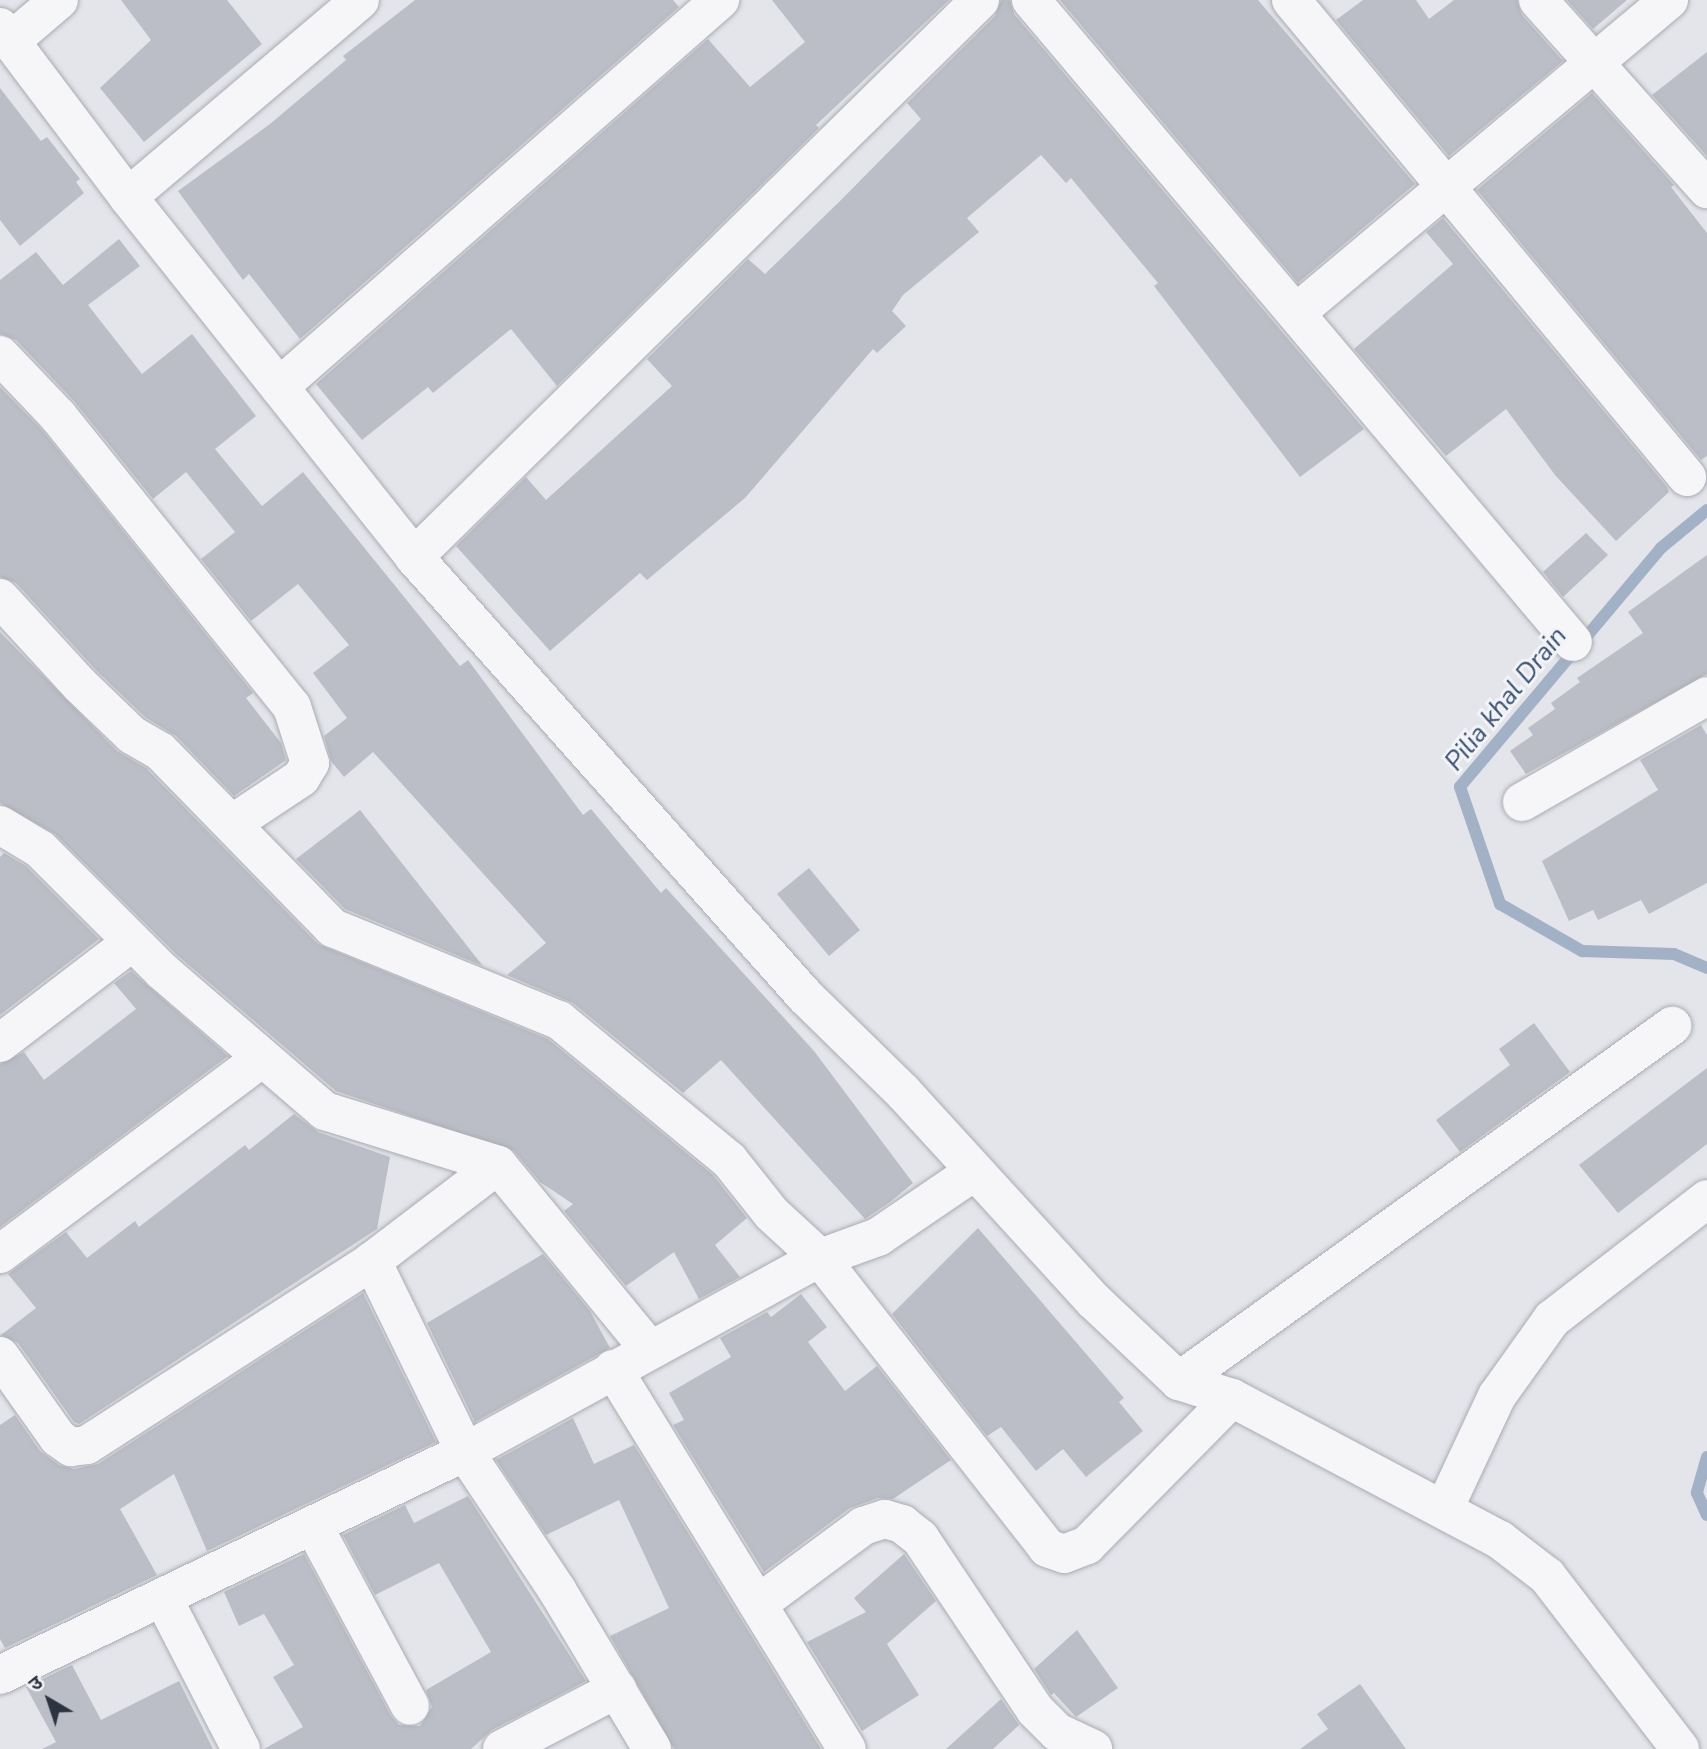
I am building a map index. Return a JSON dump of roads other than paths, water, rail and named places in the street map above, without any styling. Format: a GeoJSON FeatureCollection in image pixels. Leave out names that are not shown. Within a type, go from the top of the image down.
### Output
{"type":"FeatureCollection","features":[{"type":"Feature","properties":{"kind":"street"},"geometry":{"type":"LineString","coordinates":[[59,0],[5,34],[128,197],[414,557],[805,996],[975,1171],[1094,1301],[1179,1381],[1232,1398],[1500,1539],[1547,1576],[1680,1749]]}},
{"type":"Feature","properties":{"kind":"street"},"geometry":{"type":"LineString","coordinates":[[128,197],[359,0]]}},
{"type":"Feature","properties":{"kind":"street"},"geometry":{"type":"LineString","coordinates":[[279,387],[720,0]]}},
{"type":"Feature","properties":{"kind":"street"},"geometry":{"type":"LineString","coordinates":[[414,557],[980,0]]}},
{"type":"Feature","properties":{"kind":"street"},"geometry":{"type":"LineString","coordinates":[[1031,0],[1573,642]]}},
{"type":"Feature","properties":{"kind":"street"},"geometry":{"type":"LineString","coordinates":[[1291,0],[1687,478]]}},
{"type":"Feature","properties":{"kind":"street"},"geometry":{"type":"LineString","coordinates":[[1538,0],[1707,189]]}},
{"type":"Feature","properties":{"kind":"street"},"geometry":{"type":"LineString","coordinates":[[1296,313],[1669,0]]}},
{"type":"Feature","properties":{"kind":"street"},"geometry":{"type":"LineString","coordinates":[[0,355],[58,416],[292,707],[310,763],[301,778],[233,823]]}},
{"type":"Feature","properties":{"kind":"street"},"geometry":{"type":"LineString","coordinates":[[0,598],[80,685],[132,734],[160,751],[333,928],[559,1020],[729,1160],[772,1214],[820,1258],[1047,1548],[1064,1554],[1087,1545],[1232,1398]]}},
{"type":"Feature","properties":{"kind":"street"},"geometry":{"type":"LineString","coordinates":[[1522,802],[1707,696]]}},
{"type":"Feature","properties":{"kind":"street"},"geometry":{"type":"LineString","coordinates":[[1,827],[40,849],[132,942],[261,1059],[325,1111],[498,1165],[649,1349]]}},
{"type":"Feature","properties":{"kind":"street"},"geometry":{"type":"LineString","coordinates":[[0,1043],[132,942]]}},
{"type":"Feature","properties":{"kind":"street"},"geometry":{"type":"LineString","coordinates":[[1179,1381],[1672,1026]]}},
{"type":"Feature","properties":{"kind":"street"},"geometry":{"type":"LineString","coordinates":[[0,1255],[261,1059]]}},
{"type":"Feature","properties":{"kind":"street"},"geometry":{"type":"LineString","coordinates":[[0,1356],[58,1438],[71,1447],[86,1445],[372,1261],[498,1165]]}},
{"type":"Feature","properties":{"kind":"street"},"geometry":{"type":"LineString","coordinates":[[0,1675],[465,1452],[649,1349],[820,1258],[877,1237],[975,1171]]}},
{"type":"Feature","properties":{"kind":"street"},"geometry":{"type":"LineString","coordinates":[[1444,1509],[1497,1396],[1552,1319],[1707,1199]]}},
{"type":"Feature","properties":{"kind":"street"},"geometry":{"type":"LineString","coordinates":[[372,1261],[465,1452],[617,1689],[652,1749]]}},
{"type":"Feature","properties":{"kind":"street"},"geometry":{"type":"LineString","coordinates":[[613,1369],[847,1749]]}},
{"type":"Feature","properties":{"kind":"street"},"geometry":{"type":"LineString","coordinates":[[758,1604],[863,1526],[885,1519],[902,1524],[920,1538],[1035,1710],[1057,1732],[1093,1749]]}},
{"type":"Feature","properties":{"kind":"street"},"geometry":{"type":"LineString","coordinates":[[313,1525],[410,1706]]}},
{"type":"Feature","properties":{"kind":"street"},"geometry":{"type":"LineString","coordinates":[[163,1598],[241,1749]]}},
{"type":"Feature","properties":{"kind":"street"},"geometry":{"type":"LineString","coordinates":[[502,1749],[617,1689]]}},
{"type":"Feature","properties":{"kind":"waterway","name":"Pilia khal Drain"},"geometry":{"type":"LineString","coordinates":[[1707,510],[1661,548],[1460,787],[1500,904],[1582,951],[1674,954],[1707,968]]}},
{"type":"Feature","properties":{"kind":"waterway","name":"Pilia khal Drain"},"geometry":{"type":"LineString","coordinates":[[1707,1457],[1697,1493],[1707,1515]]}}]}
